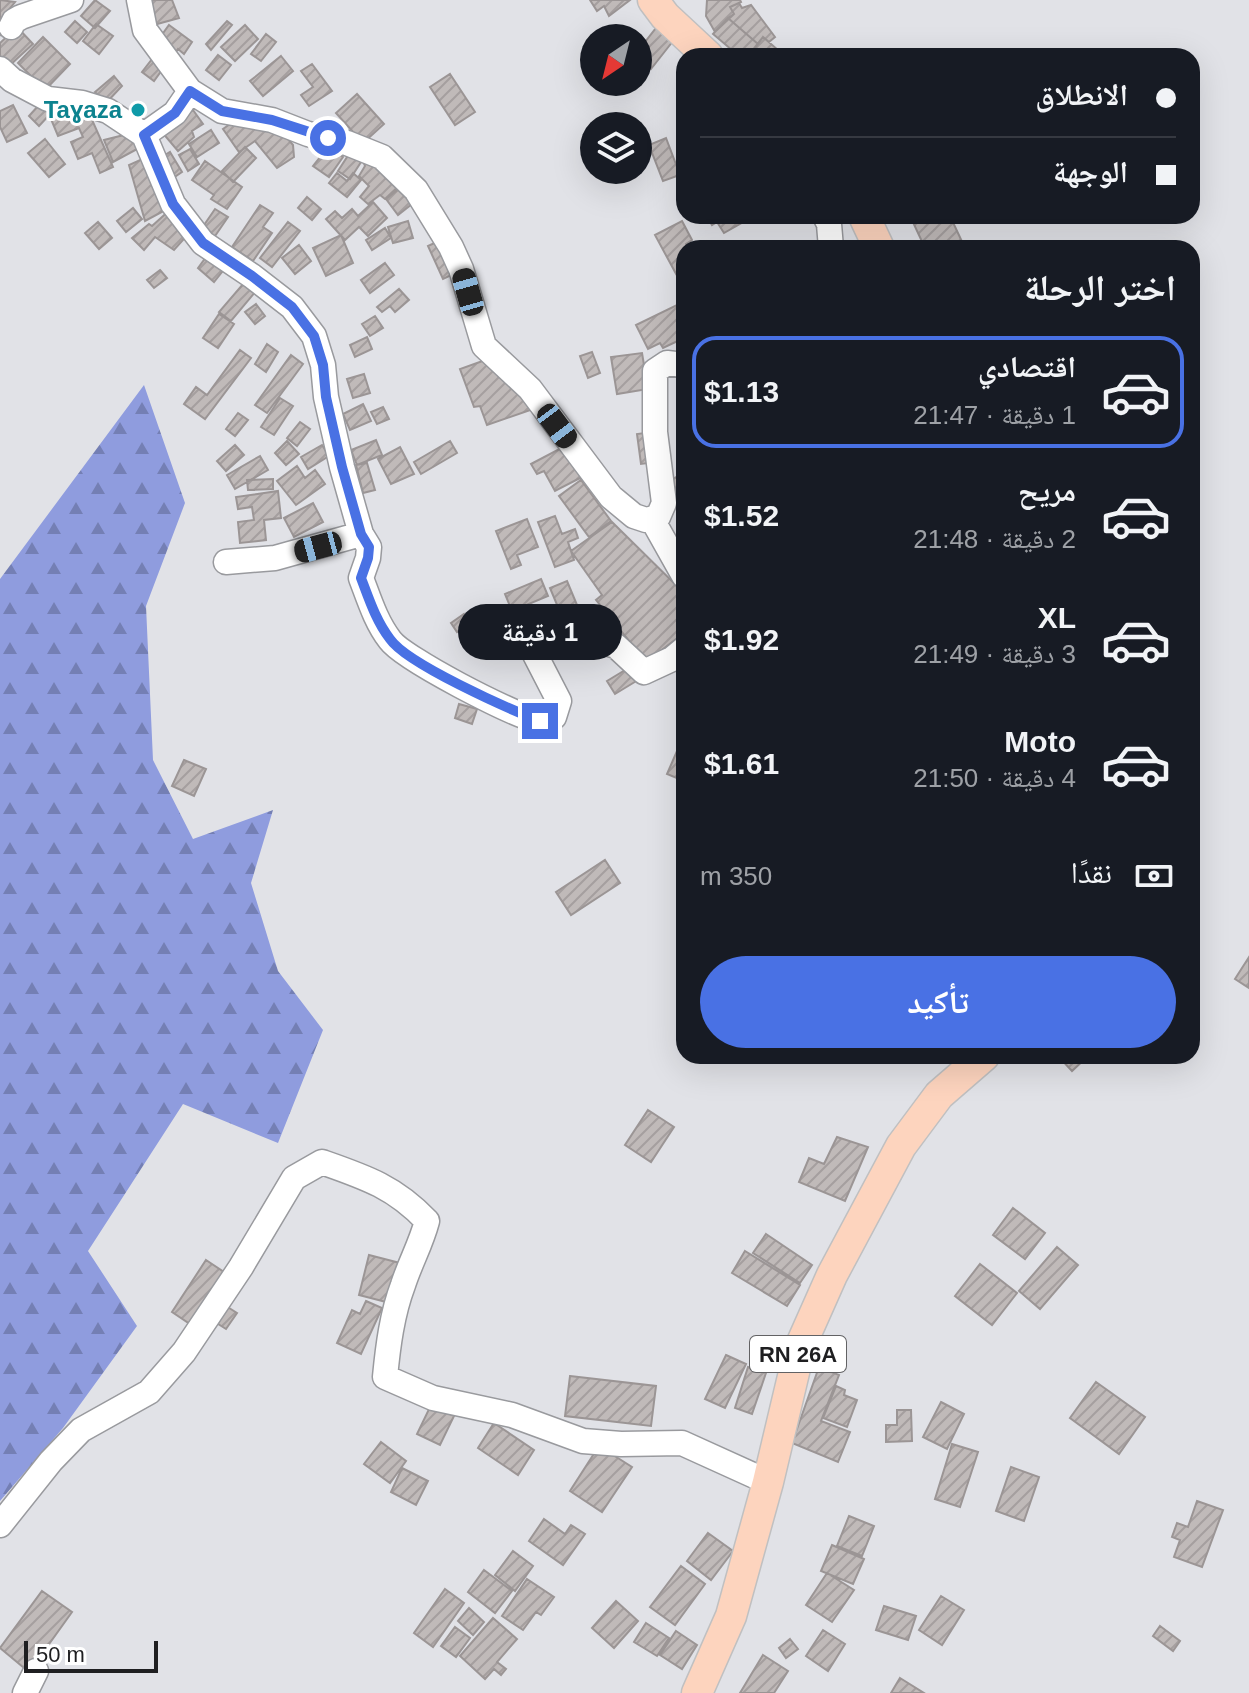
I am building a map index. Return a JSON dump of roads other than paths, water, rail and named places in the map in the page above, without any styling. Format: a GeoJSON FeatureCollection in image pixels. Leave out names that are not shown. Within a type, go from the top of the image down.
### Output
{"type":"FeatureCollection","features":[{"type":"Feature","properties":{"kind":"main road"},"geometry":{"type":"LineString","coordinates":[[653,0],[665,16],[699,48]]}},
{"type":"Feature","properties":{"kind":"main road","name":"RN 26A"},"geometry":{"type":"LineString","coordinates":[[697,1693],[731,1616],[768,1482],[800,1347],[832,1275],[901,1146],[939,1095],[975,1064]]}},
{"type":"Feature","properties":{"kind":"street"},"geometry":{"type":"LineString","coordinates":[[11,27],[21,17],[71,0]]}},
{"type":"Feature","properties":{"kind":"street"},"geometry":{"type":"LineString","coordinates":[[139,0],[145,30],[190,91],[222,111],[272,120],[382,157],[416,190],[461,269],[484,346],[530,389],[611,497],[634,516],[646,520],[658,517],[664,503],[655,432],[655,371],[667,363],[676,364]]}},
{"type":"Feature","properties":{"kind":"street"},"geometry":{"type":"LineString","coordinates":[[0,69],[12,80],[48,99],[82,103],[108,111],[144,135],[173,204],[203,243],[292,307],[314,336],[323,365],[326,397],[342,467],[361,534],[369,547],[361,578],[375,615],[391,642],[424,665],[511,710],[540,721],[554,717],[559,701],[526,637],[534,627],[616,646],[644,672],[676,656]]}},
{"type":"Feature","properties":{"kind":"street"},"geometry":{"type":"LineString","coordinates":[[144,135],[175,113],[190,91]]}},
{"type":"Feature","properties":{"kind":"street"},"geometry":{"type":"LineString","coordinates":[[652,519],[676,562]]}},
{"type":"Feature","properties":{"kind":"street"},"geometry":{"type":"LineString","coordinates":[[226,562],[275,558],[361,534]]}},
{"type":"Feature","properties":{"kind":"street"},"geometry":{"type":"LineString","coordinates":[[0,1525],[51,1461],[81,1430],[149,1392],[158,1382],[192,1340],[241,1267],[294,1178],[322,1162],[367,1178],[407,1199],[427,1221],[421,1245],[403,1285],[388,1345],[385,1377],[433,1398],[512,1415],[583,1441],[682,1443],[768,1482]]}},
{"type":"Feature","properties":{"kind":"place","name":"Taɣaza"},"geometry":{"type":"Point","coordinates":[138,110]}}]}
